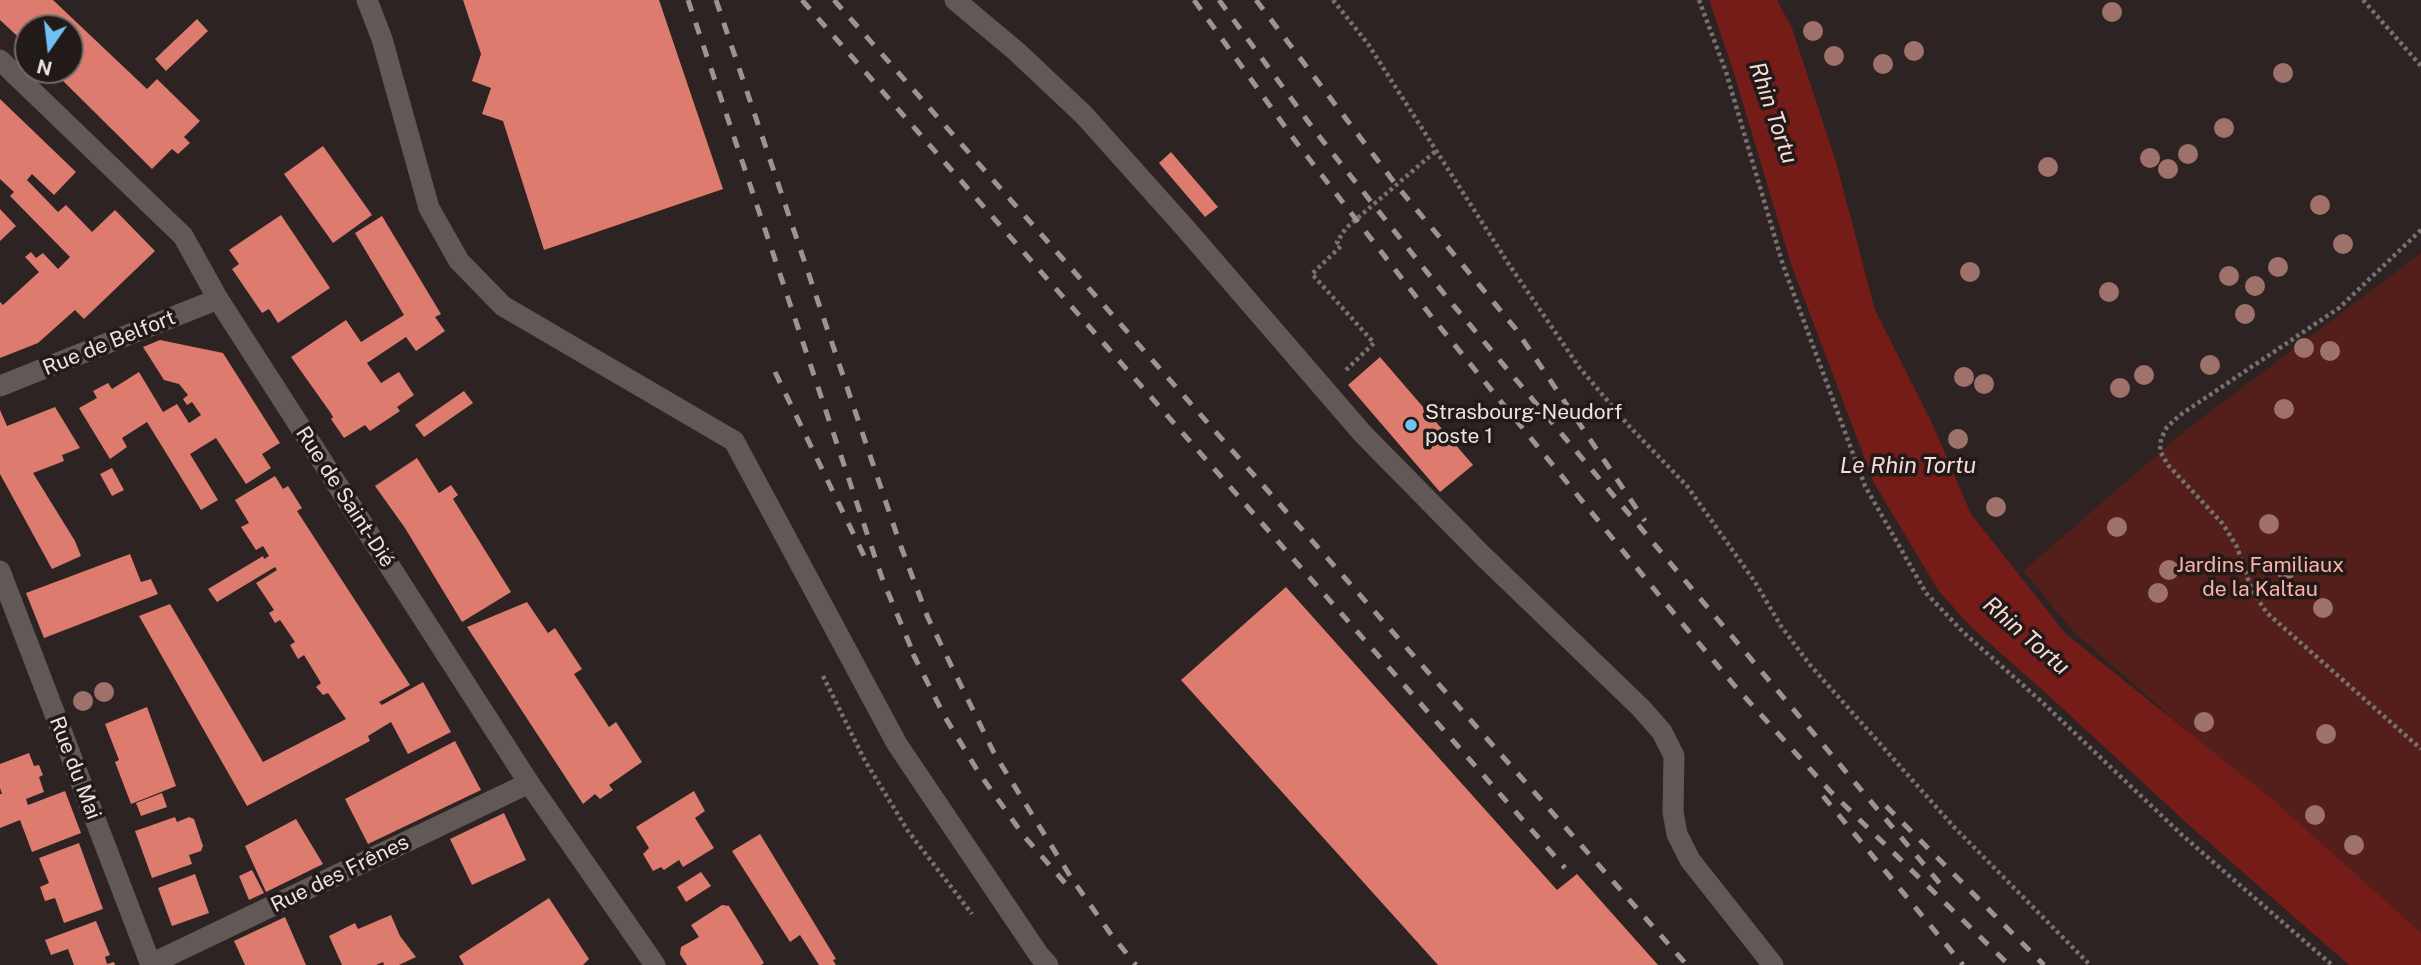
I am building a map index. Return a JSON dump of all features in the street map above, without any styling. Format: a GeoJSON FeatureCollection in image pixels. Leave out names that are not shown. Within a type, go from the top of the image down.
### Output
{"type":"FeatureCollection","features":[{"type":"Feature","properties":{"kind":"street"},"geometry":{"type":"LineString","coordinates":[[367,0],[382,39],[429,208],[459,261],[503,306],[734,441],[897,744],[1048,965]]}},
{"type":"Feature","properties":{"kind":"street"},"geometry":{"type":"LineString","coordinates":[[955,0],[1016,51],[1084,115],[1363,434],[1482,555],[1641,708],[1662,733],[1674,756],[1673,812],[1677,834],[1690,860],[1773,965]]}},
{"type":"Feature","properties":{"kind":"street","name":"Rue de Saint-Dié"},"geometry":{"type":"LineString","coordinates":[[0,60],[183,236],[218,299],[530,783],[655,965]]}},
{"type":"Feature","properties":{"kind":"street","name":"Rue de Belfort"},"geometry":{"type":"LineString","coordinates":[[0,386],[218,299]]}},
{"type":"Feature","properties":{"kind":"street","name":"Rue du Mai"},"geometry":{"type":"LineString","coordinates":[[0,571],[151,964]]}},
{"type":"Feature","properties":{"kind":"street","name":"Rue des Frênes"},"geometry":{"type":"LineString","coordinates":[[151,964],[530,783]]}},
{"type":"Feature","properties":{"kind":"path"},"geometry":{"type":"LineString","coordinates":[[1333,0],[1368,44],[1579,367],[1687,486],[1810,665],[1954,827],[2090,965]]}},
{"type":"Feature","properties":{"kind":"path"},"geometry":{"type":"LineString","coordinates":[[1699,0],[1726,72],[1783,265],[1865,486],[1926,593],[1964,633],[2042,702],[2182,835],[2332,965]]}},
{"type":"Feature","properties":{"kind":"path"},"geometry":{"type":"LineString","coordinates":[[2363,0],[2421,66]]}},
{"type":"Feature","properties":{"kind":"path"},"geometry":{"type":"LineString","coordinates":[[1325,389],[1374,343],[1312,274],[1341,246],[1337,242],[1346,228],[1437,150]]}},
{"type":"Feature","properties":{"kind":"path"},"geometry":{"type":"LineString","coordinates":[[2421,230],[2339,308],[2180,415],[2167,427],[2161,439],[2160,451],[2168,466],[2223,524],[2237,547],[2252,591],[2267,613],[2421,749]]}},
{"type":"Feature","properties":{"kind":"path"},"geometry":{"type":"LineString","coordinates":[[819,668],[864,759],[908,831],[981,925]]}},
{"type":"Feature","properties":{"kind":"green space","name":"Jardins Familiaux de la Kaltau"},"geometry":{"type":"Polygon","coordinates":[[[2421,253],[2421,936],[2074,632],[2023,571],[2187,429],[2421,253]]]}},
{"type":"Feature","properties":{"kind":"water","name":"Le Rhin Tortu"},"geometry":{"type":"Polygon","coordinates":[[[1709,0],[1777,0],[1792,28],[1836,162],[1875,310],[1932,423],[1971,514],[2065,633],[2273,800],[2421,933],[2421,965],[2349,965],[2190,826],[1970,626],[1938,590],[1874,483],[1791,264],[1733,70],[1709,0]]]}},
{"type":"Feature","properties":{"kind":"building"},"geometry":{"type":"Polygon","coordinates":[[[0,0],[53,0],[68,14],[14,14],[14,33],[0,20],[0,0]]]}},
{"type":"Feature","properties":{"kind":"building"},"geometry":{"type":"Polygon","coordinates":[[[463,0],[659,0],[723,189],[544,250],[503,121],[482,114],[491,88],[472,81],[481,54],[463,0]]]}},
{"type":"Feature","properties":{"kind":"building"},"geometry":{"type":"Polygon","coordinates":[[[197,19],[208,31],[166,71],[155,59],[197,19]]]}},
{"type":"Feature","properties":{"kind":"building"},"geometry":{"type":"Polygon","coordinates":[[[84,29],[147,89],[157,79],[200,121],[184,137],[190,143],[178,154],[172,149],[152,169],[66,84],[84,84],[84,29]]]}},
{"type":"Feature","properties":{"kind":"building"},"geometry":{"type":"Polygon","coordinates":[[[0,99],[76,172],[54,195],[32,174],[27,180],[58,212],[66,205],[92,232],[115,210],[155,251],[84,319],[75,310],[38,343],[0,358],[0,302],[3,305],[39,272],[25,257],[31,252],[36,258],[43,253],[58,269],[70,257],[10,196],[14,192],[0,179],[0,99]]]}},
{"type":"Feature","properties":{"kind":"building"},"geometry":{"type":"Polygon","coordinates":[[[323,146],[372,215],[333,243],[284,174],[323,146]]]}},
{"type":"Feature","properties":{"kind":"building"},"geometry":{"type":"Polygon","coordinates":[[[1171,152],[1218,207],[1205,217],[1159,163],[1171,152]]]}},
{"type":"Feature","properties":{"kind":"building"},"geometry":{"type":"Polygon","coordinates":[[[0,209],[16,226],[0,241],[0,209]]]}},
{"type":"Feature","properties":{"kind":"building"},"geometry":{"type":"Polygon","coordinates":[[[281,215],[330,288],[278,323],[269,309],[262,313],[232,269],[239,264],[229,250],[281,215]]]}},
{"type":"Feature","properties":{"kind":"building"},"geometry":{"type":"Polygon","coordinates":[[[382,216],[441,314],[435,317],[445,331],[416,351],[406,337],[367,363],[381,383],[399,372],[414,395],[397,407],[400,411],[370,431],[365,425],[344,438],[331,419],[333,417],[330,412],[291,357],[346,320],[361,342],[404,315],[355,233],[382,216]]]}},
{"type":"Feature","properties":{"kind":"building"},"geometry":{"type":"Polygon","coordinates":[[[160,340],[223,353],[280,443],[262,454],[271,468],[246,484],[216,438],[190,454],[218,500],[201,510],[147,422],[122,438],[127,447],[110,459],[79,408],[97,398],[93,391],[108,383],[112,389],[139,372],[163,412],[177,404],[189,423],[201,415],[192,402],[187,405],[183,399],[188,395],[179,384],[164,380],[143,347],[160,340]]]}},
{"type":"Feature","properties":{"kind":"building","name":"Strasbourg-Neudorf poste 1"},"geometry":{"type":"Polygon","coordinates":[[[1380,357],[1473,465],[1440,492],[1348,385],[1380,357]]]}},
{"type":"Feature","properties":{"kind":"building"},"geometry":{"type":"Polygon","coordinates":[[[464,391],[473,403],[424,437],[415,425],[464,391]]]}},
{"type":"Feature","properties":{"kind":"building"},"geometry":{"type":"Polygon","coordinates":[[[55,407],[80,448],[62,455],[64,461],[33,473],[75,541],[81,556],[52,569],[0,474],[0,410],[7,426],[55,407]]]}},
{"type":"Feature","properties":{"kind":"building"},"geometry":{"type":"Polygon","coordinates":[[[417,458],[439,493],[451,485],[458,495],[453,499],[511,592],[462,622],[405,528],[375,486],[417,458]]]}},
{"type":"Feature","properties":{"kind":"building"},"geometry":{"type":"Polygon","coordinates":[[[112,468],[124,490],[112,496],[100,474],[112,468]]]}},
{"type":"Feature","properties":{"kind":"building"},"geometry":{"type":"Polygon","coordinates":[[[275,476],[283,489],[288,486],[302,508],[297,511],[410,685],[379,702],[382,705],[423,682],[451,732],[408,754],[391,722],[368,736],[370,741],[247,806],[139,616],[170,604],[263,762],[346,719],[328,693],[323,695],[316,687],[321,683],[304,655],[298,659],[290,645],[295,642],[280,620],[275,623],[269,613],[274,610],[256,583],[277,570],[275,567],[217,602],[208,589],[263,556],[264,559],[269,556],[263,546],[256,550],[241,527],[249,523],[235,500],[275,476]]]}},
{"type":"Feature","properties":{"kind":"building"},"geometry":{"type":"Polygon","coordinates":[[[130,554],[141,582],[151,579],[158,594],[44,638],[26,593],[130,554]]]}},
{"type":"Feature","properties":{"kind":"building"},"geometry":{"type":"Polygon","coordinates":[[[1286,587],[1557,890],[1577,874],[1658,965],[1438,965],[1181,680],[1286,587]]]}},
{"type":"Feature","properties":{"kind":"building"},"geometry":{"type":"Polygon","coordinates":[[[527,602],[548,633],[555,628],[582,669],[574,674],[609,727],[616,722],[642,762],[609,785],[613,790],[600,799],[595,794],[583,804],[467,627],[527,602]]]}},
{"type":"Feature","properties":{"kind":"building"},"geometry":{"type":"Polygon","coordinates":[[[147,707],[176,786],[131,804],[115,762],[119,760],[105,724],[147,707]]]}},
{"type":"Feature","properties":{"kind":"building"},"geometry":{"type":"Polygon","coordinates":[[[455,741],[481,790],[368,844],[345,799],[455,741]]]}},
{"type":"Feature","properties":{"kind":"building"},"geometry":{"type":"Polygon","coordinates":[[[29,753],[34,766],[39,765],[43,775],[39,777],[44,792],[26,799],[28,805],[65,791],[81,833],[32,852],[20,820],[0,828],[0,764],[29,753]]]}},
{"type":"Feature","properties":{"kind":"building"},"geometry":{"type":"Polygon","coordinates":[[[694,791],[705,811],[695,818],[714,848],[683,867],[679,860],[664,870],[661,867],[653,871],[643,854],[649,848],[636,827],[694,791]]]}},
{"type":"Feature","properties":{"kind":"building"},"geometry":{"type":"Polygon","coordinates":[[[162,793],[167,807],[141,816],[136,803],[162,793]]]}},
{"type":"Feature","properties":{"kind":"building"},"geometry":{"type":"Polygon","coordinates":[[[504,813],[526,860],[472,885],[450,839],[504,813]]]}},
{"type":"Feature","properties":{"kind":"building"},"geometry":{"type":"Polygon","coordinates":[[[175,817],[177,822],[189,817],[194,819],[203,846],[201,851],[189,855],[192,864],[152,878],[135,831],[175,817]]]}},
{"type":"Feature","properties":{"kind":"building"},"geometry":{"type":"Polygon","coordinates":[[[296,819],[323,864],[266,892],[245,846],[296,819]]]}},
{"type":"Feature","properties":{"kind":"building"},"geometry":{"type":"Polygon","coordinates":[[[760,834],[836,959],[833,960],[836,965],[819,965],[800,935],[790,942],[732,851],[760,834]]]}},
{"type":"Feature","properties":{"kind":"building"},"geometry":{"type":"Polygon","coordinates":[[[79,843],[103,909],[64,923],[55,898],[45,901],[40,887],[49,883],[39,858],[79,843]]]}},
{"type":"Feature","properties":{"kind":"building"},"geometry":{"type":"Polygon","coordinates":[[[252,870],[264,893],[249,900],[239,876],[252,870]]]}},
{"type":"Feature","properties":{"kind":"building"},"geometry":{"type":"Polygon","coordinates":[[[701,872],[711,886],[686,902],[677,887],[701,872]]]}},
{"type":"Feature","properties":{"kind":"building"},"geometry":{"type":"Polygon","coordinates":[[[195,874],[209,913],[172,926],[158,888],[195,874]]]}},
{"type":"Feature","properties":{"kind":"building"},"geometry":{"type":"Polygon","coordinates":[[[549,898],[589,959],[583,965],[464,965],[459,956],[549,898]]]}},
{"type":"Feature","properties":{"kind":"building"},"geometry":{"type":"Polygon","coordinates":[[[722,905],[729,906],[764,963],[687,965],[680,954],[681,947],[699,937],[691,925],[722,905]]]}},
{"type":"Feature","properties":{"kind":"building"},"geometry":{"type":"Polygon","coordinates":[[[391,915],[400,936],[416,957],[399,965],[384,965],[383,962],[376,965],[342,965],[329,936],[355,923],[358,929],[391,915]]]}},
{"type":"Feature","properties":{"kind":"building"},"geometry":{"type":"Polygon","coordinates":[[[285,917],[306,965],[245,965],[234,941],[285,917]]]}},
{"type":"Feature","properties":{"kind":"building"},"geometry":{"type":"Polygon","coordinates":[[[96,921],[110,955],[105,957],[107,964],[114,962],[115,965],[74,965],[68,949],[51,955],[45,940],[96,921]]]}},
{"type":"Feature","properties":{"kind":"railway"},"geometry":{"type":"LineString","coordinates":[[688,0],[882,578],[917,662]]}},
{"type":"Feature","properties":{"kind":"railway"},"geometry":{"type":"LineString","coordinates":[[716,0],[900,544],[928,618],[994,753],[1072,879],[1136,965]]}},
{"type":"Feature","properties":{"kind":"railway"},"geometry":{"type":"LineString","coordinates":[[802,0],[1565,868]]}},
{"type":"Feature","properties":{"kind":"railway"},"geometry":{"type":"LineString","coordinates":[[834,0],[1687,965]]}},
{"type":"Feature","properties":{"kind":"railway"},"geometry":{"type":"LineString","coordinates":[[1194,0],[1296,142],[1431,316],[1734,685],[1830,791],[2009,965]]}},
{"type":"Feature","properties":{"kind":"railway"},"geometry":{"type":"LineString","coordinates":[[1219,0],[1315,131],[1449,300],[1947,892]]}},
{"type":"Feature","properties":{"kind":"railway"},"geometry":{"type":"LineString","coordinates":[[1256,0],[1397,186],[1515,328],[1645,521]]}},
{"type":"Feature","properties":{"kind":"railway"},"geometry":{"type":"LineString","coordinates":[[775,372],[869,566]]}},
{"type":"Feature","properties":{"kind":"railway"},"geometry":{"type":"LineString","coordinates":[[913,654],[945,717],[979,773],[1024,836],[1065,883]]}},
{"type":"Feature","properties":{"kind":"railway"},"geometry":{"type":"LineString","coordinates":[[1823,796],[1963,965]]}},
{"type":"Feature","properties":{"kind":"railway"},"geometry":{"type":"LineString","coordinates":[[1886,806],[2044,965]]}},
{"type":"Feature","properties":{"kind":"place","name":"Strasbourg-Neudorf poste 1"},"geometry":{"type":"Point","coordinates":[1411,425]}},
{"type":"Feature","properties":{"kind":"water label","name":"Rhin Tortu"},"geometry":{"type":"Point","coordinates":[1773,113]}},
{"type":"Feature","properties":{"kind":"water label","name":"Rhin Tortu"},"geometry":{"type":"Point","coordinates":[2026,636]}}]}
